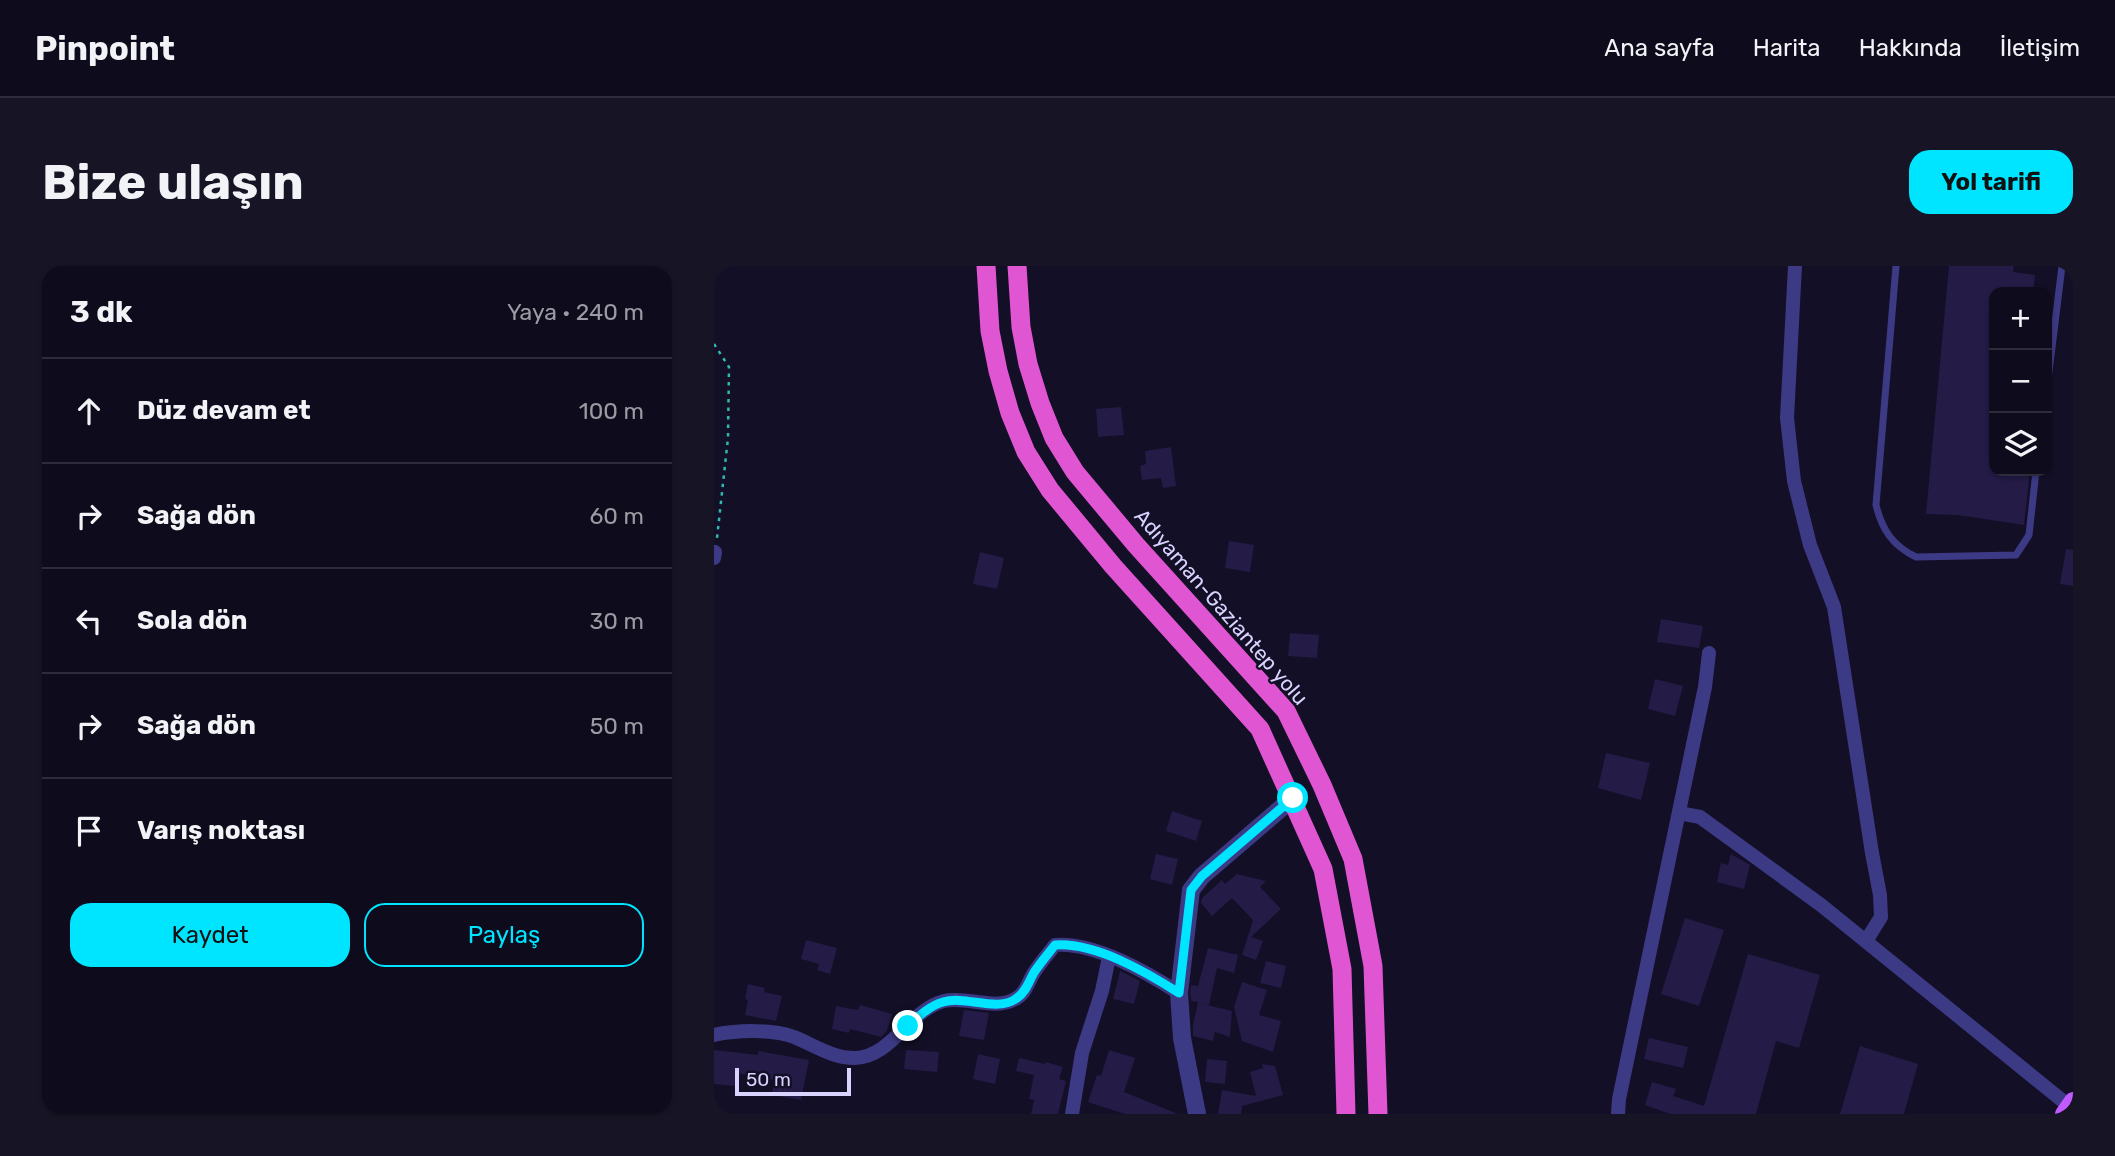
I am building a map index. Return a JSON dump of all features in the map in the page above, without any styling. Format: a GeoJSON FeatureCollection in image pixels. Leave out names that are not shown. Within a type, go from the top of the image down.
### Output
{"type":"FeatureCollection","features":[{"type":"Feature","properties":{"kind":"highway"},"geometry":{"type":"LineString","coordinates":[[986,266],[990,331],[998,371],[1010,413],[1026,452],[1049,490],[1112,566],[1260,729],[1324,869],[1342,969],[1346,1114]]}},
{"type":"Feature","properties":{"kind":"highway","name":"Adıyaman-Gaziantep yolu"},"geometry":{"type":"LineString","coordinates":[[1017,266],[1021,327],[1028,363],[1054,438],[1075,472],[1136,545],[1286,711],[1322,785],[1353,859],[1373,966],[1377,1114]]}},
{"type":"Feature","properties":{"kind":"street"},"geometry":{"type":"LineString","coordinates":[[1795,266],[1787,418],[1794,481],[1810,545],[1834,607],[1880,895],[1881,917],[1866,941]]}},
{"type":"Feature","properties":{"kind":"street"},"geometry":{"type":"LineString","coordinates":[[1618,1114],[1705,687],[1709,653]]}},
{"type":"Feature","properties":{"kind":"street"},"geometry":{"type":"LineString","coordinates":[[1197,1114],[1182,1038],[1179,993],[1191,890],[1202,876],[1293,798]]}},
{"type":"Feature","properties":{"kind":"street"},"geometry":{"type":"LineString","coordinates":[[1679,813],[1700,817],[1821,905],[2069,1107]]}},
{"type":"Feature","properties":{"kind":"street"},"geometry":{"type":"LineString","coordinates":[[714,1035],[754,1032],[791,1036],[837,1056],[858,1058],[877,1051],[926,1010],[944,1002],[965,1000],[1004,1003],[1016,1000],[1026,990],[1034,973],[1055,945],[1080,946],[1109,957],[1149,974],[1179,993]]}},
{"type":"Feature","properties":{"kind":"street"},"geometry":{"type":"LineString","coordinates":[[1072,1114],[1082,1053],[1102,991],[1109,957]]}},
{"type":"Feature","properties":{"kind":"lane"},"geometry":{"type":"LineString","coordinates":[[1896,266],[1876,505],[1885,531],[1901,550],[1916,557],[2016,555],[2028,535],[2035,476]]}},
{"type":"Feature","properties":{"kind":"lane"},"geometry":{"type":"LineString","coordinates":[[2052,350],[2062,266]]}},
{"type":"Feature","properties":{"kind":"path"},"geometry":{"type":"LineString","coordinates":[[714,344],[729,367],[725,481],[715,555]]}},
{"type":"Feature","properties":{"kind":"building"},"geometry":{"type":"Polygon","coordinates":[[[1949,266],[2014,266],[2013,272],[2035,275],[2034,287],[1989,287],[1989,476],[2029,476],[2024,525],[1958,515],[1926,514],[1949,266]]]}},
{"type":"Feature","properties":{"kind":"building"},"geometry":{"type":"Polygon","coordinates":[[[1121,407],[1124,435],[1098,437],[1096,409],[1121,407]]]}},
{"type":"Feature","properties":{"kind":"building"},"geometry":{"type":"Polygon","coordinates":[[[1171,447],[1176,486],[1163,488],[1161,478],[1142,480],[1140,466],[1146,464],[1145,451],[1171,447]]]}},
{"type":"Feature","properties":{"kind":"building"},"geometry":{"type":"Polygon","coordinates":[[[1229,541],[1254,545],[1250,572],[1225,568],[1229,541]]]}},
{"type":"Feature","properties":{"kind":"building"},"geometry":{"type":"Polygon","coordinates":[[[2066,549],[2073,550],[2073,586],[2060,584],[2066,549]]]}},
{"type":"Feature","properties":{"kind":"building"},"geometry":{"type":"Polygon","coordinates":[[[980,552],[1004,558],[997,589],[973,584],[980,552]]]}},
{"type":"Feature","properties":{"kind":"building"},"geometry":{"type":"Polygon","coordinates":[[[1661,619],[1703,626],[1699,648],[1657,642],[1661,619]]]}},
{"type":"Feature","properties":{"kind":"building"},"geometry":{"type":"Polygon","coordinates":[[[1290,633],[1319,635],[1317,658],[1288,656],[1290,633]]]}},
{"type":"Feature","properties":{"kind":"building"},"geometry":{"type":"Polygon","coordinates":[[[1655,679],[1683,686],[1675,716],[1648,709],[1655,679]]]}},
{"type":"Feature","properties":{"kind":"building"},"geometry":{"type":"Polygon","coordinates":[[[1606,753],[1650,763],[1641,800],[1598,788],[1606,753]]]}},
{"type":"Feature","properties":{"kind":"building"},"geometry":{"type":"Polygon","coordinates":[[[1172,811],[1202,821],[1196,841],[1166,831],[1172,811]]]}},
{"type":"Feature","properties":{"kind":"building"},"geometry":{"type":"Polygon","coordinates":[[[1156,854],[1178,859],[1172,885],[1150,879],[1156,854]]]}},
{"type":"Feature","properties":{"kind":"building"},"geometry":{"type":"Polygon","coordinates":[[[1731,854],[1750,865],[1744,889],[1717,882],[1721,863],[1728,865],[1731,854]]]}},
{"type":"Feature","properties":{"kind":"building"},"geometry":{"type":"Polygon","coordinates":[[[1237,874],[1266,881],[1260,887],[1281,909],[1251,937],[1263,941],[1256,960],[1242,955],[1253,920],[1232,898],[1212,916],[1201,903],[1202,898],[1222,880],[1225,884],[1237,874]]]}},
{"type":"Feature","properties":{"kind":"building"},"geometry":{"type":"Polygon","coordinates":[[[1685,918],[1724,930],[1699,1006],[1661,994],[1685,918]]]}},
{"type":"Feature","properties":{"kind":"building"},"geometry":{"type":"Polygon","coordinates":[[[806,940],[837,948],[830,974],[817,970],[819,964],[801,959],[806,940]]]}},
{"type":"Feature","properties":{"kind":"building"},"geometry":{"type":"Polygon","coordinates":[[[1208,948],[1238,955],[1234,973],[1217,968],[1209,1005],[1199,1003],[1232,1011],[1230,1037],[1215,1032],[1213,1041],[1193,1036],[1198,1002],[1191,1001],[1190,993],[1191,985],[1198,986],[1208,948]]]}},
{"type":"Feature","properties":{"kind":"building"},"geometry":{"type":"Polygon","coordinates":[[[1748,954],[1820,975],[1799,1048],[1776,1041],[1756,1114],[1670,1114],[1645,1105],[1652,1082],[1676,1089],[1673,1096],[1704,1106],[1748,954]]]}},
{"type":"Feature","properties":{"kind":"building"},"geometry":{"type":"Polygon","coordinates":[[[1266,961],[1286,966],[1281,988],[1260,983],[1266,961]]]}},
{"type":"Feature","properties":{"kind":"building"},"geometry":{"type":"Polygon","coordinates":[[[1120,971],[1140,981],[1134,1004],[1113,999],[1120,971]]]}},
{"type":"Feature","properties":{"kind":"building"},"geometry":{"type":"Polygon","coordinates":[[[1242,982],[1267,990],[1259,1015],[1281,1021],[1273,1052],[1242,1041],[1234,1007],[1242,982]]]}},
{"type":"Feature","properties":{"kind":"building"},"geometry":{"type":"Polygon","coordinates":[[[748,984],[765,988],[764,992],[782,996],[776,1021],[745,1015],[748,984]]]}},
{"type":"Feature","properties":{"kind":"building"},"geometry":{"type":"Polygon","coordinates":[[[860,1005],[892,1014],[887,1031],[881,1037],[850,1029],[849,1033],[832,1029],[836,1006],[858,1010],[860,1005]]]}},
{"type":"Feature","properties":{"kind":"building"},"geometry":{"type":"Polygon","coordinates":[[[964,1010],[989,1013],[984,1040],[959,1036],[964,1010]]]}},
{"type":"Feature","properties":{"kind":"building"},"geometry":{"type":"Polygon","coordinates":[[[1649,1038],[1688,1047],[1683,1068],[1644,1059],[1649,1038]]]}},
{"type":"Feature","properties":{"kind":"building"},"geometry":{"type":"Polygon","coordinates":[[[1860,1046],[1918,1064],[1904,1114],[1840,1114],[1860,1046]]]}},
{"type":"Feature","properties":{"kind":"building"},"geometry":{"type":"Polygon","coordinates":[[[714,1050],[758,1055],[758,1051],[809,1060],[801,1100],[772,1095],[774,1080],[737,1073],[735,1086],[714,1084],[714,1050]]]}},
{"type":"Feature","properties":{"kind":"building"},"geometry":{"type":"Polygon","coordinates":[[[906,1050],[939,1052],[937,1072],[904,1069],[906,1050]]]}},
{"type":"Feature","properties":{"kind":"building"},"geometry":{"type":"Polygon","coordinates":[[[1109,1050],[1135,1058],[1124,1092],[1178,1114],[1125,1114],[1088,1102],[1097,1075],[1101,1076],[1109,1050]]]}},
{"type":"Feature","properties":{"kind":"building"},"geometry":{"type":"Polygon","coordinates":[[[978,1054],[1000,1059],[995,1084],[973,1079],[978,1054]]]}},
{"type":"Feature","properties":{"kind":"building"},"geometry":{"type":"Polygon","coordinates":[[[1019,1058],[1063,1067],[1059,1079],[1066,1081],[1058,1114],[1031,1114],[1034,1100],[1029,1099],[1034,1075],[1016,1071],[1019,1058]]]}},
{"type":"Feature","properties":{"kind":"building"},"geometry":{"type":"Polygon","coordinates":[[[1207,1059],[1227,1061],[1225,1084],[1205,1082],[1207,1059]]]}},
{"type":"Feature","properties":{"kind":"building"},"geometry":{"type":"Polygon","coordinates":[[[1262,1064],[1275,1066],[1283,1095],[1242,1106],[1241,1114],[1218,1114],[1222,1090],[1256,1096],[1250,1072],[1263,1068],[1262,1064]]]}},
{"type":"Feature","properties":{"kind":"route"},"geometry":{"type":"LineString","coordinates":[[908,1026],[926,1010],[944,1002],[965,1000],[1004,1003],[1016,1000],[1026,990],[1034,973],[1055,945],[1080,946],[1109,957],[1149,974],[1179,993],[1191,890],[1202,876],[1293,798]]}}]}
